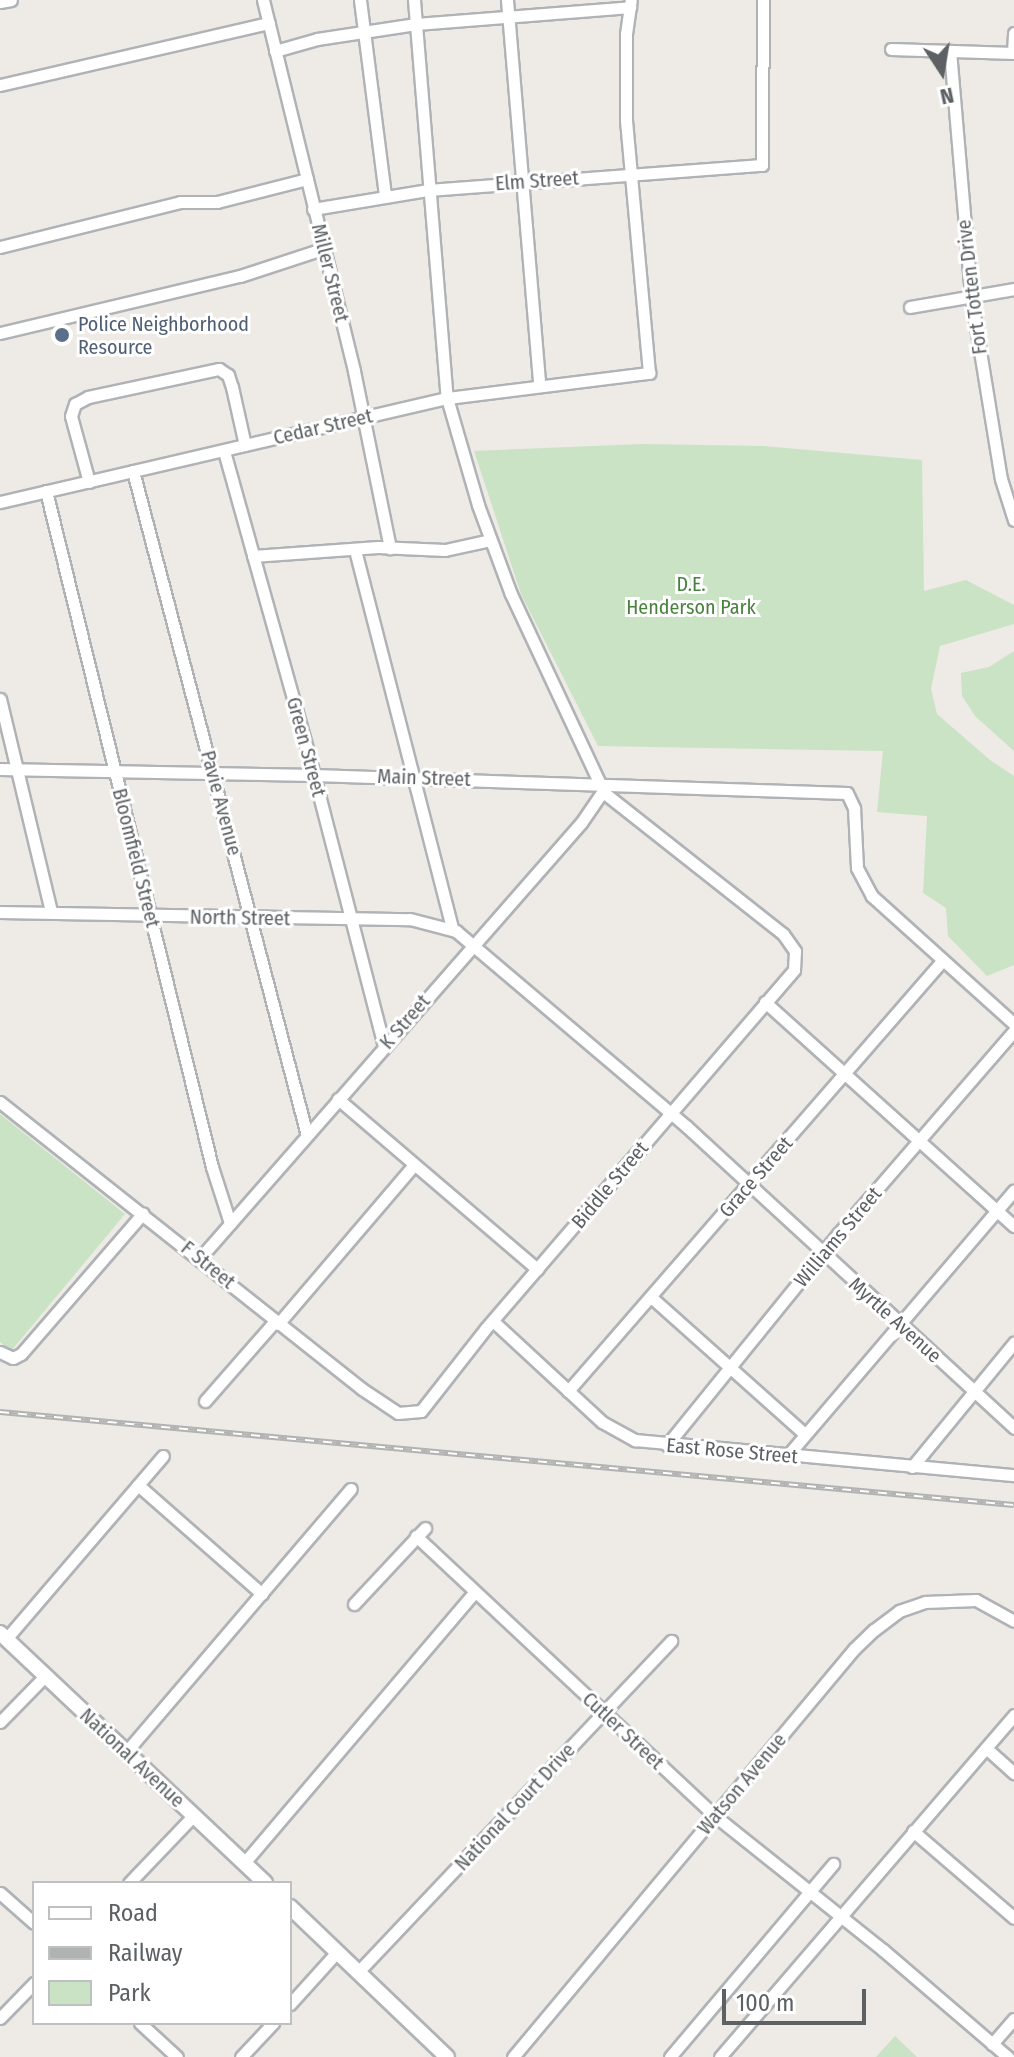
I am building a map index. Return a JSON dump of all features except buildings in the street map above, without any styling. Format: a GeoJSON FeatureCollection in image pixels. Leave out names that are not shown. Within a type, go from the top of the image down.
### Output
{"type":"FeatureCollection","features":[{"type":"Feature","properties":{"kind":"street"},"geometry":{"type":"LineString","coordinates":[[0,2],[11,0]]}},
{"type":"Feature","properties":{"kind":"street","name":"Miller Street"},"geometry":{"type":"LineString","coordinates":[[263,0],[365,417],[390,548]]}},
{"type":"Feature","properties":{"kind":"street"},"geometry":{"type":"LineString","coordinates":[[360,0],[385,195]]}},
{"type":"Feature","properties":{"kind":"street"},"geometry":{"type":"LineString","coordinates":[[414,0],[447,398],[490,540],[530,641],[603,786]]}},
{"type":"Feature","properties":{"kind":"street"},"geometry":{"type":"LineString","coordinates":[[507,0],[539,385]]}},
{"type":"Feature","properties":{"kind":"street","name":"Elm Street"},"geometry":{"type":"LineString","coordinates":[[313,209],[428,190],[762,165],[763,0]]}},
{"type":"Feature","properties":{"kind":"street"},"geometry":{"type":"LineString","coordinates":[[275,51],[363,31],[630,4],[626,34],[631,173]]}},
{"type":"Feature","properties":{"kind":"street"},"geometry":{"type":"LineString","coordinates":[[0,85],[269,23]]}},
{"type":"Feature","properties":{"kind":"street"},"geometry":{"type":"LineString","coordinates":[[891,49],[1014,53],[1014,33]]}},
{"type":"Feature","properties":{"kind":"street","name":"Fort Totten Drive"},"geometry":{"type":"LineString","coordinates":[[950,51],[971,296],[1001,479],[1014,520]]}},
{"type":"Feature","properties":{"kind":"street","name":"Cedar Street"},"geometry":{"type":"LineString","coordinates":[[0,502],[447,398],[649,373],[631,173]]}},
{"type":"Feature","properties":{"kind":"street"},"geometry":{"type":"LineString","coordinates":[[0,247],[180,202],[217,202],[307,179]]}},
{"type":"Feature","properties":{"kind":"street"},"geometry":{"type":"LineString","coordinates":[[0,333],[240,276],[325,248]]}},
{"type":"Feature","properties":{"kind":"street"},"geometry":{"type":"LineString","coordinates":[[910,307],[1014,289]]}},
{"type":"Feature","properties":{"kind":"street"},"geometry":{"type":"LineString","coordinates":[[89,482],[71,416],[75,404],[88,397],[219,369],[228,375],[245,445]]}},
{"type":"Feature","properties":{"kind":"street","name":"Green Street"},"geometry":{"type":"LineString","coordinates":[[224,451],[314,775],[384,1046]]}},
{"type":"Feature","properties":{"kind":"street","name":"Pavie Avenue"},"geometry":{"type":"LineString","coordinates":[[133,471],[307,1135]]}},
{"type":"Feature","properties":{"kind":"street","name":"Bloomfield Street"},"geometry":{"type":"LineString","coordinates":[[46,491],[150,915],[230,1223]]}},
{"type":"Feature","properties":{"kind":"street"},"geometry":{"type":"LineString","coordinates":[[253,556],[390,548],[445,550],[490,540]]}},
{"type":"Feature","properties":{"kind":"street"},"geometry":{"type":"LineString","coordinates":[[355,550],[452,929]]}},
{"type":"Feature","properties":{"kind":"street"},"geometry":{"type":"LineString","coordinates":[[0,699],[51,912]]}},
{"type":"Feature","properties":{"kind":"street","name":"Main Street"},"geometry":{"type":"LineString","coordinates":[[0,769],[314,775],[847,793],[854,808],[857,868],[863,882],[872,896],[942,961]]}},
{"type":"Feature","properties":{"kind":"street","name":"K Street"},"geometry":{"type":"LineString","coordinates":[[200,1258],[581,823],[603,786]]}},
{"type":"Feature","properties":{"kind":"street","name":"Biddle Street"},"geometry":{"type":"LineString","coordinates":[[421,1411],[470,1347],[794,970],[797,958],[783,934],[603,786]]}},
{"type":"Feature","properties":{"kind":"street","name":"North Street"},"geometry":{"type":"LineString","coordinates":[[0,912],[421,920],[452,929],[670,1114]]}},
{"type":"Feature","properties":{"kind":"street"},"geometry":{"type":"LineString","coordinates":[[942,961],[1014,1024]]}},
{"type":"Feature","properties":{"kind":"street","name":"Grace Street"},"geometry":{"type":"LineString","coordinates":[[568,1391],[942,961]]}},
{"type":"Feature","properties":{"kind":"street"},"geometry":{"type":"LineString","coordinates":[[765,1002],[1014,1226]]}},
{"type":"Feature","properties":{"kind":"street","name":"Williams Street"},"geometry":{"type":"LineString","coordinates":[[667,1445],[822,1254],[1014,1031]]}},
{"type":"Feature","properties":{"kind":"street"},"geometry":{"type":"LineString","coordinates":[[338,1099],[537,1269]]}},
{"type":"Feature","properties":{"kind":"street","name":"F Street"},"geometry":{"type":"LineString","coordinates":[[0,1102],[388,1408],[398,1413],[421,1411]]}},
{"type":"Feature","properties":{"kind":"street","name":"Myrtle Avenue"},"geometry":{"type":"LineString","coordinates":[[670,1114],[1014,1428]]}},
{"type":"Feature","properties":{"kind":"street"},"geometry":{"type":"LineString","coordinates":[[205,1401],[414,1165]]}},
{"type":"Feature","properties":{"kind":"street"},"geometry":{"type":"LineString","coordinates":[[788,1455],[1014,1190]]}},
{"type":"Feature","properties":{"kind":"street"},"geometry":{"type":"LineString","coordinates":[[0,1352],[13,1358],[143,1213]]}},
{"type":"Feature","properties":{"kind":"street"},"geometry":{"type":"LineString","coordinates":[[651,1297],[805,1434]]}},
{"type":"Feature","properties":{"kind":"street","name":"East Rose Street"},"geometry":{"type":"LineString","coordinates":[[494,1322],[617,1433],[645,1443],[1014,1475]]}},
{"type":"Feature","properties":{"kind":"street"},"geometry":{"type":"LineString","coordinates":[[912,1467],[1014,1343]]}},
{"type":"Feature","properties":{"kind":"street"},"geometry":{"type":"LineString","coordinates":[[3,1636],[163,1456]]}},
{"type":"Feature","properties":{"kind":"street"},"geometry":{"type":"LineString","coordinates":[[138,1485],[262,1594]]}},
{"type":"Feature","properties":{"kind":"street"},"geometry":{"type":"LineString","coordinates":[[126,1752],[351,1489]]}},
{"type":"Feature","properties":{"kind":"street","name":"Cutler Street"},"geometry":{"type":"LineString","coordinates":[[354,1604],[420,1532],[475,1592],[715,1816],[1008,2057]]}},
{"type":"Feature","properties":{"kind":"street"},"geometry":{"type":"LineString","coordinates":[[244,1863],[475,1592]]}},
{"type":"Feature","properties":{"kind":"street","name":"Watson Avenue"},"geometry":{"type":"LineString","coordinates":[[513,2057],[854,1649],[899,1611],[925,1602],[976,1600],[1014,1621]]}},
{"type":"Feature","properties":{"kind":"street","name":"National Avenue"},"geometry":{"type":"LineString","coordinates":[[3,1636],[263,1881]]}},
{"type":"Feature","properties":{"kind":"street","name":"National Court Drive"},"geometry":{"type":"LineString","coordinates":[[358,1972],[671,1641]]}},
{"type":"Feature","properties":{"kind":"street"},"geometry":{"type":"LineString","coordinates":[[0,1722],[45,1676]]}},
{"type":"Feature","properties":{"kind":"street"},"geometry":{"type":"LineString","coordinates":[[720,2057],[1014,1715]]}},
{"type":"Feature","properties":{"kind":"street"},"geometry":{"type":"LineString","coordinates":[[986,1748],[1014,1773]]}},
{"type":"Feature","properties":{"kind":"street"},"geometry":{"type":"LineString","coordinates":[[131,1881],[193,1816]]}},
{"type":"Feature","properties":{"kind":"street"},"geometry":{"type":"LineString","coordinates":[[913,1831],[1014,1918]]}},
{"type":"Feature","properties":{"kind":"street"},"geometry":{"type":"LineString","coordinates":[[670,2057],[833,1864]]}},
{"type":"Feature","properties":{"kind":"street"},"geometry":{"type":"LineString","coordinates":[[0,1893],[32,1921]]}},
{"type":"Feature","properties":{"kind":"street"},"geometry":{"type":"LineString","coordinates":[[292,1909],[447,2057]]}},
{"type":"Feature","properties":{"kind":"street"},"geometry":{"type":"LineString","coordinates":[[292,2002],[337,1952]]}},
{"type":"Feature","properties":{"kind":"street"},"geometry":{"type":"LineString","coordinates":[[0,2018],[32,1985]]}},
{"type":"Feature","properties":{"kind":"street"},"geometry":{"type":"LineString","coordinates":[[992,2044],[1014,2019]]}},
{"type":"Feature","properties":{"kind":"street"},"geometry":{"type":"LineString","coordinates":[[142,2025],[177,2057]]}},
{"type":"Feature","properties":{"kind":"street"},"geometry":{"type":"LineString","coordinates":[[241,2057],[271,2025]]}},
{"type":"Feature","properties":{"kind":"green space","name":"D.E. Henderson Park"},"geometry":{"type":"Polygon","coordinates":[[[642,444],[763,446],[922,460],[924,591],[966,580],[1014,605],[1014,624],[940,646],[931,689],[937,714],[990,760],[1014,776],[1014,965],[987,976],[948,936],[946,908],[923,893],[927,816],[877,812],[883,751],[598,746],[521,594],[474,451],[642,444]]]}},
{"type":"Feature","properties":{"kind":"green space"},"geometry":{"type":"Polygon","coordinates":[[[1014,651],[1014,751],[975,716],[962,696],[961,673],[989,667],[1014,651]]]}},
{"type":"Feature","properties":{"kind":"green space"},"geometry":{"type":"Polygon","coordinates":[[[0,1114],[125,1214],[11,1351],[0,1342],[0,1114]]]}},
{"type":"Feature","properties":{"kind":"green space"},"geometry":{"type":"Polygon","coordinates":[[[895,2036],[917,2057],[876,2057],[895,2036]]]}},
{"type":"Feature","properties":{"kind":"railway"},"geometry":{"type":"LineString","coordinates":[[0,1412],[1014,1505]]}},
{"type":"Feature","properties":{"kind":"place","name":"Police Neighborhood Resource"},"geometry":{"type":"Point","coordinates":[62,335]}}]}
